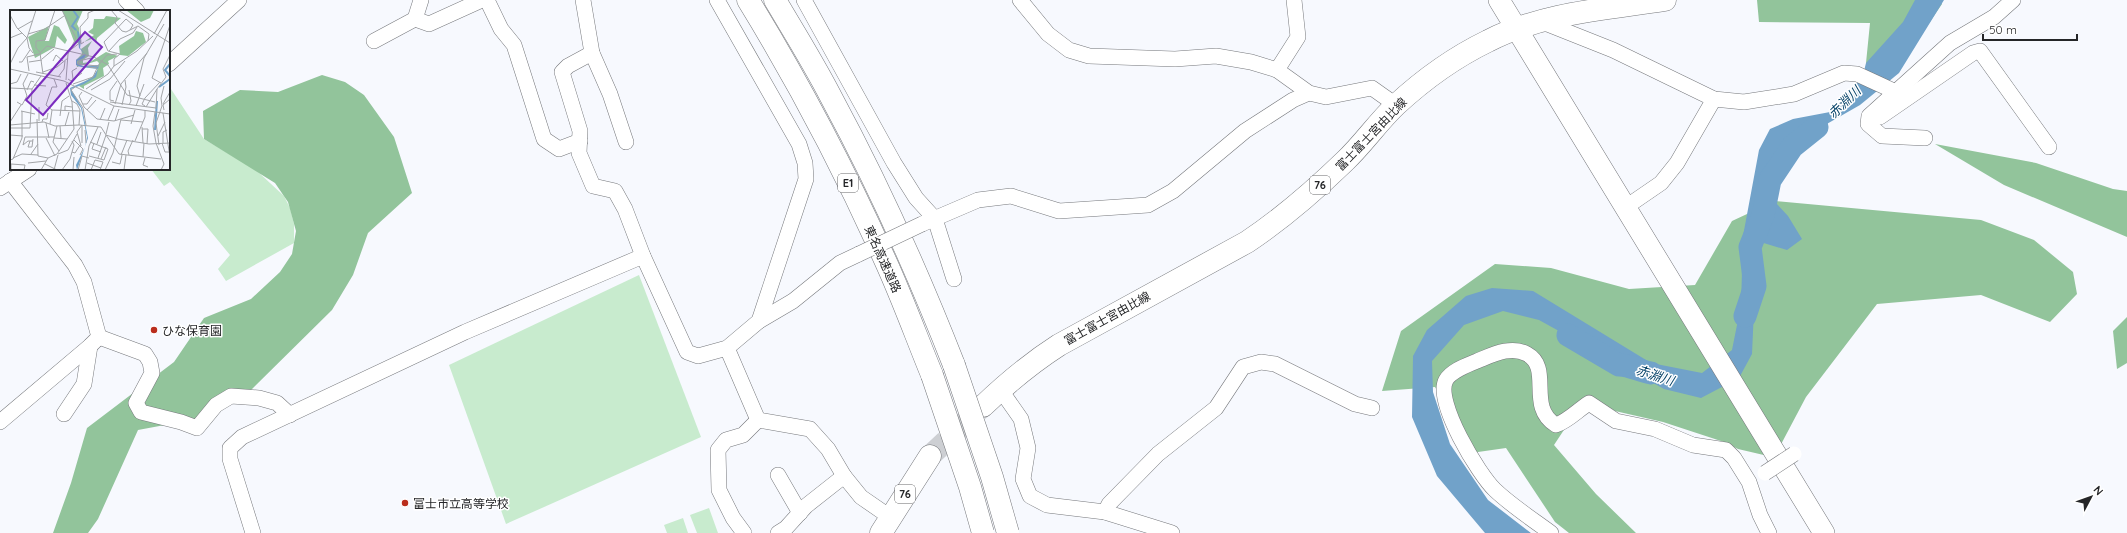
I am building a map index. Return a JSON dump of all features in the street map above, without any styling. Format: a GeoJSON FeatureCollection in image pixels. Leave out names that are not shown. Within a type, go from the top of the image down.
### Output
{"type":"FeatureCollection","features":[{"type":"Feature","properties":{"kind":"main road","name":"東名高速道路"},"geometry":{"type":"LineString","coordinates":[[748,0],[797,84],[836,159],[885,260],[932,375],[970,487],[983,533]]}},
{"type":"Feature","properties":{"kind":"main road","name":"東名高速道路"},"geometry":{"type":"LineString","coordinates":[[775,0],[831,96],[872,177],[914,268],[954,365],[992,477],[1008,533]]}},
{"type":"Feature","properties":{"kind":"main road","name":"富士富士宮由比線"},"geometry":{"type":"LineString","coordinates":[[983,406],[1000,389],[1035,361],[1059,345],[1248,242],[1273,224],[1300,204],[1347,160],[1396,105],[1462,55],[1488,40],[1540,21],[1665,0]]}},
{"type":"Feature","properties":{"kind":"main road","name":"76"},"geometry":{"type":"LineString","coordinates":[[885,525],[930,456]]}},
{"type":"Feature","properties":{"kind":"street"},"geometry":{"type":"LineString","coordinates":[[126,0],[136,10]]}},
{"type":"Feature","properties":{"kind":"street"},"geometry":{"type":"LineString","coordinates":[[170,63],[239,0]]}},
{"type":"Feature","properties":{"kind":"street"},"geometry":{"type":"LineString","coordinates":[[374,41],[415,19],[421,0]]}},
{"type":"Feature","properties":{"kind":"street"},"geometry":{"type":"LineString","coordinates":[[415,19],[428,24],[482,0]]}},
{"type":"Feature","properties":{"kind":"street"},"geometry":{"type":"LineString","coordinates":[[487,0],[501,29],[514,45],[544,139],[559,149],[580,141]]}},
{"type":"Feature","properties":{"kind":"street"},"geometry":{"type":"LineString","coordinates":[[583,0],[592,53],[610,94],[626,142]]}},
{"type":"Feature","properties":{"kind":"street"},"geometry":{"type":"LineString","coordinates":[[717,0],[799,144],[805,163],[806,179],[759,321]]}},
{"type":"Feature","properties":{"kind":"street"},"geometry":{"type":"LineString","coordinates":[[804,0],[894,163],[929,222],[954,279]]}},
{"type":"Feature","properties":{"kind":"street"},"geometry":{"type":"LineString","coordinates":[[1020,0],[1048,34],[1069,50],[1089,56],[1175,58],[1216,56],[1251,62],[1278,70],[1308,93],[1326,97],[1372,88],[1396,105]]}},
{"type":"Feature","properties":{"kind":"street"},"geometry":{"type":"LineString","coordinates":[[1278,70],[1298,37],[1294,0]]}},
{"type":"Feature","properties":{"kind":"street"},"geometry":{"type":"LineString","coordinates":[[1498,0],[1824,533]]}},
{"type":"Feature","properties":{"kind":"street"},"geometry":{"type":"LineString","coordinates":[[1868,124],[1869,116],[1892,90],[1950,43],[1994,17],[2013,0]]}},
{"type":"Feature","properties":{"kind":"street"},"geometry":{"type":"LineString","coordinates":[[1540,21],[1613,50],[1714,99],[1744,102],[1794,94],[1844,73],[1857,74],[1892,90]]}},
{"type":"Feature","properties":{"kind":"street"},"geometry":{"type":"LineString","coordinates":[[1868,124],[1973,53],[1980,51],[2050,147]]}},
{"type":"Feature","properties":{"kind":"street"},"geometry":{"type":"LineString","coordinates":[[592,53],[568,66],[562,72],[580,131],[579,154],[593,186],[615,191],[625,210],[643,256],[687,352],[698,356],[728,348],[759,321],[793,301],[840,263],[978,200],[1011,196],[1059,210],[1148,205],[1172,191],[1245,131],[1293,100],[1308,93]]}},
{"type":"Feature","properties":{"kind":"street"},"geometry":{"type":"LineString","coordinates":[[1626,207],[1661,183],[1677,163],[1714,99]]}},
{"type":"Feature","properties":{"kind":"street"},"geometry":{"type":"LineString","coordinates":[[1868,124],[1882,136],[1925,138]]}},
{"type":"Feature","properties":{"kind":"street"},"geometry":{"type":"LineString","coordinates":[[28,170],[5,185],[75,265],[84,282],[95,341],[84,384],[64,414]]}},
{"type":"Feature","properties":{"kind":"street"},"geometry":{"type":"LineString","coordinates":[[253,533],[230,459],[230,448],[242,438],[465,332],[643,256]]}},
{"type":"Feature","properties":{"kind":"street"},"geometry":{"type":"LineString","coordinates":[[95,341],[145,354],[150,362],[152,373],[136,403],[141,412],[181,422],[197,428],[216,405],[231,396],[259,398],[277,403],[290,415]]}},
{"type":"Feature","properties":{"kind":"street"},"geometry":{"type":"LineString","coordinates":[[0,422],[95,341]]}},
{"type":"Feature","properties":{"kind":"street"},"geometry":{"type":"LineString","coordinates":[[728,348],[758,420]]}},
{"type":"Feature","properties":{"kind":"street"},"geometry":{"type":"LineString","coordinates":[[1551,533],[1494,489],[1465,450],[1454,424],[1444,392],[1446,380],[1456,372],[1479,361],[1514,349],[1527,354],[1536,362],[1539,372],[1540,406],[1547,420],[1556,425],[1562,423],[1577,410],[1589,403],[1616,421],[1655,429],[1693,445],[1726,450],[1734,458],[1749,482],[1760,515],[1769,533]]}},
{"type":"Feature","properties":{"kind":"street"},"geometry":{"type":"LineString","coordinates":[[1105,512],[1109,504],[1158,454],[1216,408],[1243,367],[1261,362],[1275,364],[1355,404],[1372,408]]}},
{"type":"Feature","properties":{"kind":"street"},"geometry":{"type":"LineString","coordinates":[[1000,389],[1021,419],[1028,448],[1023,479],[1030,496],[1047,505],[1105,512],[1172,533]]}},
{"type":"Feature","properties":{"kind":"street"},"geometry":{"type":"LineString","coordinates":[[758,420],[810,429],[828,449],[844,476],[885,525]]}},
{"type":"Feature","properties":{"kind":"street"},"geometry":{"type":"LineString","coordinates":[[744,533],[719,490],[718,450],[726,440],[743,435],[758,420]]}},
{"type":"Feature","properties":{"kind":"street"},"geometry":{"type":"LineString","coordinates":[[1749,482],[1794,454]]}},
{"type":"Feature","properties":{"kind":"street"},"geometry":{"type":"LineString","coordinates":[[778,475],[800,513]]}},
{"type":"Feature","properties":{"kind":"street"},"geometry":{"type":"LineString","coordinates":[[778,533],[786,528],[800,513],[844,476]]}},
{"type":"Feature","properties":{"kind":"green space"},"geometry":{"type":"Polygon","coordinates":[[[1757,0],[1940,0],[1942,4],[1893,76],[1866,63],[1870,23],[1759,22],[1757,0]]]}},
{"type":"Feature","properties":{"kind":"green space"},"geometry":{"type":"Polygon","coordinates":[[[322,75],[345,82],[364,95],[394,137],[412,193],[368,233],[353,275],[332,310],[251,390],[236,395],[197,428],[181,422],[138,430],[98,519],[88,533],[53,533],[71,483],[87,428],[174,362],[204,318],[251,299],[280,272],[292,254],[296,231],[288,202],[275,183],[204,139],[203,111],[240,90],[278,92],[322,75]]]}},
{"type":"Feature","properties":{"kind":"green space"},"geometry":{"type":"Polygon","coordinates":[[[170,88],[204,139],[256,170],[284,196],[290,208],[294,224],[294,243],[226,281],[218,269],[230,255],[170,182],[164,186],[152,170],[170,170],[170,88]]]}},
{"type":"Feature","properties":{"kind":"green space"},"geometry":{"type":"Polygon","coordinates":[[[1935,144],[2036,163],[2113,189],[2127,191],[2127,237],[2004,185],[1935,144]]]}},
{"type":"Feature","properties":{"kind":"green space"},"geometry":{"type":"Polygon","coordinates":[[[1775,201],[1981,220],[2034,240],[2073,272],[2077,294],[2050,322],[1981,295],[1877,304],[1806,397],[1777,452],[1768,456],[1738,449],[1724,442],[1663,422],[1615,411],[1587,395],[1554,445],[1596,494],[1636,533],[1569,533],[1555,522],[1506,448],[1471,453],[1435,387],[1382,391],[1401,331],[1495,264],[1551,268],[1629,289],[1695,285],[1732,221],[1775,201]]]}},
{"type":"Feature","properties":{"kind":"green space"},"geometry":{"type":"Polygon","coordinates":[[[639,275],[701,437],[506,524],[449,365],[639,275]]]}},
{"type":"Feature","properties":{"kind":"green space"},"geometry":{"type":"Polygon","coordinates":[[[2127,317],[2127,363],[2117,369],[2113,331],[2127,317]]]}},
{"type":"Feature","properties":{"kind":"green space"},"geometry":{"type":"Polygon","coordinates":[[[709,508],[718,533],[697,533],[690,515],[709,508]]]}},
{"type":"Feature","properties":{"kind":"green space"},"geometry":{"type":"Polygon","coordinates":[[[683,518],[688,533],[667,533],[664,525],[683,518]]]}},
{"type":"Feature","properties":{"kind":"water"},"geometry":{"type":"Polygon","coordinates":[[[1915,0],[1944,0],[1899,73],[1860,105],[1825,125],[1779,157],[1763,189],[1788,216],[1802,239],[1787,250],[1757,241],[1752,354],[1739,378],[1701,398],[1664,389],[1539,320],[1503,311],[1464,325],[1432,361],[1433,392],[1450,444],[1488,500],[1531,533],[1485,533],[1437,476],[1412,417],[1413,356],[1427,330],[1466,296],[1492,288],[1533,291],[1651,363],[1702,373],[1732,350],[1741,305],[1743,236],[1759,150],[1770,129],[1793,119],[1830,112],[1845,98],[1863,75],[1866,63],[1903,22],[1915,0]]]}},
{"type":"Feature","properties":{"kind":"waterway","name":"赤淵川"},"geometry":{"type":"LineString","coordinates":[[1745,316],[1755,286],[1750,247],[1763,215],[1770,180],[1792,147],[1817,127]]}},
{"type":"Feature","properties":{"kind":"waterway","name":"赤淵川"},"geometry":{"type":"LineString","coordinates":[[1568,335],[1619,365],[1651,373]]}},
{"type":"Feature","properties":{"kind":"tunnel"},"geometry":{"type":"LineString","coordinates":[[930,456],[983,406]]}},
{"type":"Feature","properties":{"kind":"place","name":"ひな保育園"},"geometry":{"type":"Point","coordinates":[154,330]}},
{"type":"Feature","properties":{"kind":"place","name":"富士市立高等学校"},"geometry":{"type":"Point","coordinates":[405,503]}}]}
